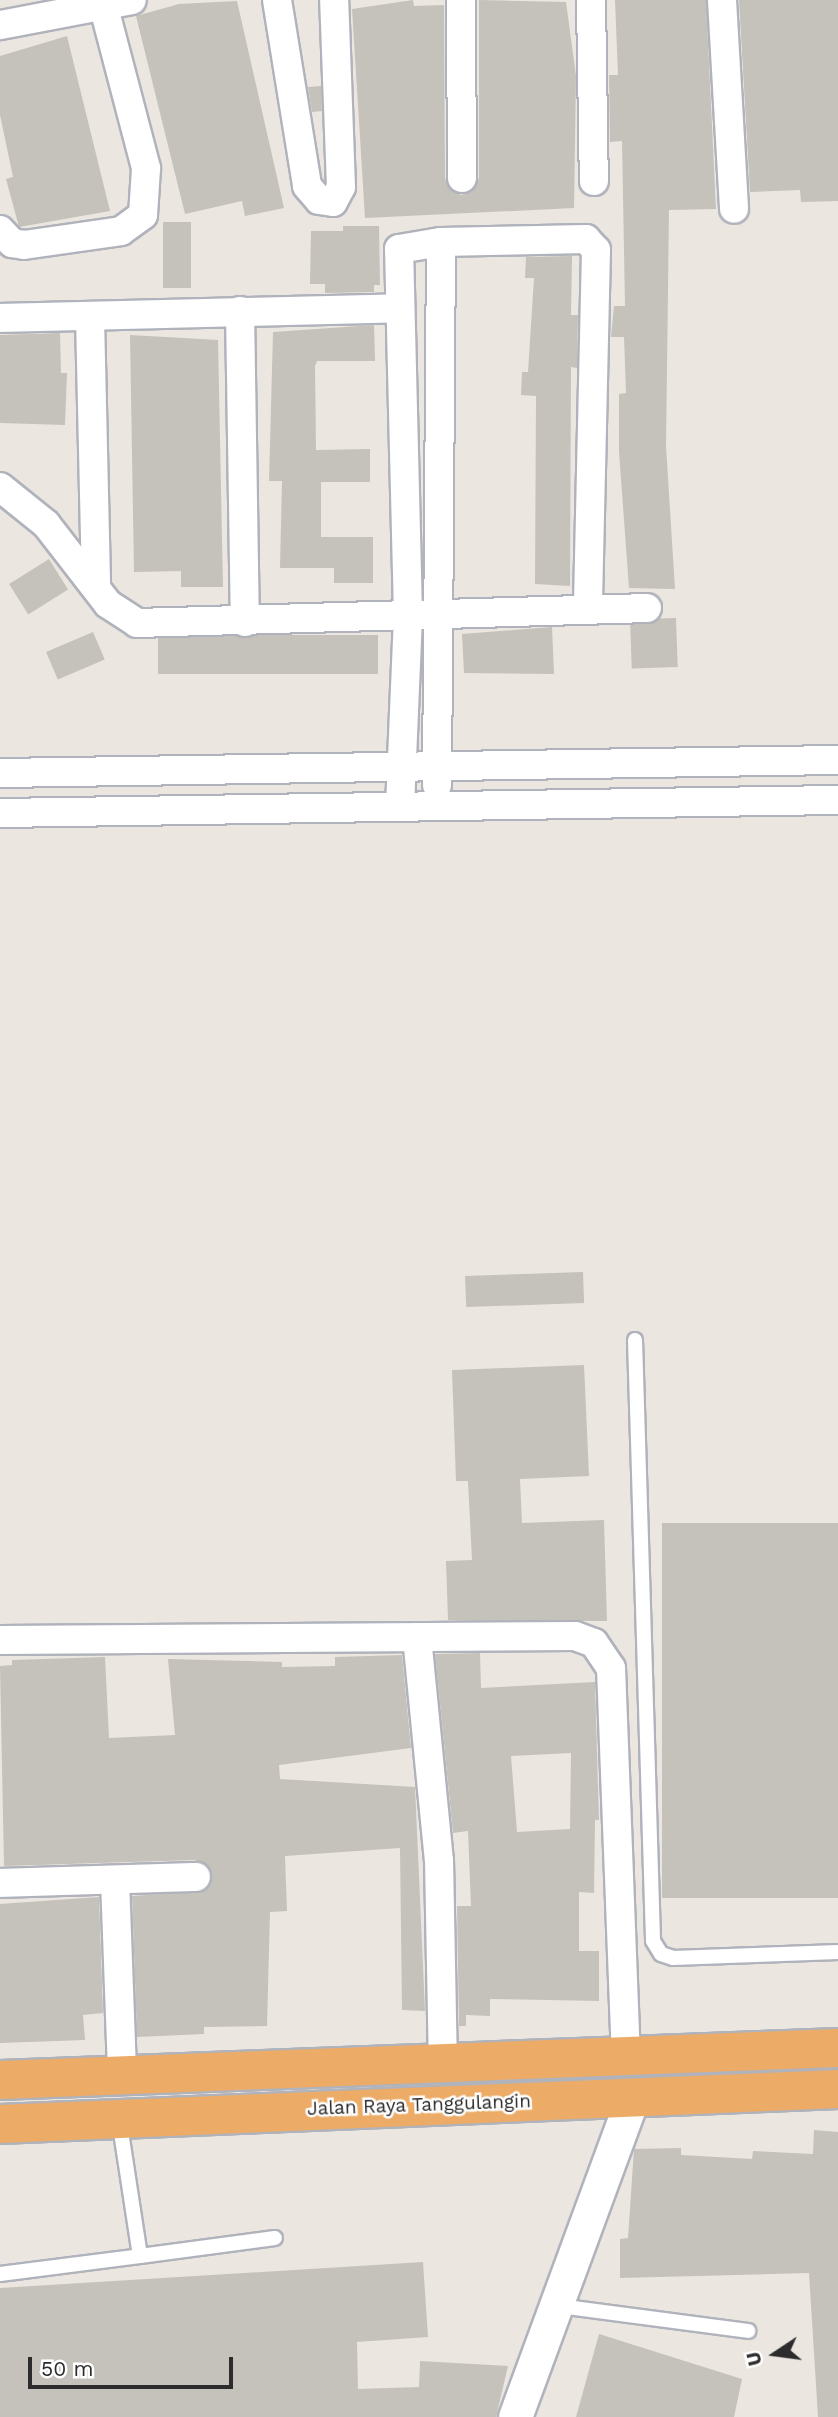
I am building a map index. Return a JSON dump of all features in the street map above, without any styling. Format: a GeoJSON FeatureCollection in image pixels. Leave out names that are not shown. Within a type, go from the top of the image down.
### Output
{"type":"FeatureCollection","features":[{"type":"Feature","properties":{"kind":"highway"},"geometry":{"type":"LineString","coordinates":[[0,2080],[443,2060],[838,2048]]}},
{"type":"Feature","properties":{"kind":"highway","name":"Jalan Raya Tanggulangin"},"geometry":{"type":"LineString","coordinates":[[0,2124],[838,2089]]}},
{"type":"Feature","properties":{"kind":"street"},"geometry":{"type":"LineString","coordinates":[[0,25],[102,1],[132,0]]}},
{"type":"Feature","properties":{"kind":"street"},"geometry":{"type":"LineString","coordinates":[[277,0],[307,186],[319,200],[333,202],[341,187],[334,0]]}},
{"type":"Feature","properties":{"kind":"street"},"geometry":{"type":"LineString","coordinates":[[461,0],[462,178]]}},
{"type":"Feature","properties":{"kind":"street"},"geometry":{"type":"LineString","coordinates":[[591,0],[594,181]]}},
{"type":"Feature","properties":{"kind":"street"},"geometry":{"type":"LineString","coordinates":[[722,0],[734,209]]}},
{"type":"Feature","properties":{"kind":"street"},"geometry":{"type":"LineString","coordinates":[[0,230],[12,243],[24,245],[121,231],[143,215],[146,168],[102,1]]}},
{"type":"Feature","properties":{"kind":"street"},"geometry":{"type":"LineString","coordinates":[[400,807],[408,615],[398,308],[399,250],[441,242],[586,239],[596,250],[588,610]]}},
{"type":"Feature","properties":{"kind":"street"},"geometry":{"type":"LineString","coordinates":[[438,807],[441,242]]}},
{"type":"Feature","properties":{"kind":"street"},"geometry":{"type":"LineString","coordinates":[[0,318],[398,308]]}},
{"type":"Feature","properties":{"kind":"street"},"geometry":{"type":"LineString","coordinates":[[240,311],[245,622]]}},
{"type":"Feature","properties":{"kind":"street"},"geometry":{"type":"LineString","coordinates":[[90,317],[96,587]]}},
{"type":"Feature","properties":{"kind":"street"},"geometry":{"type":"LineString","coordinates":[[0,487],[46,524],[123,618],[137,623],[245,622],[441,612],[647,608]]}},
{"type":"Feature","properties":{"kind":"street"},"geometry":{"type":"LineString","coordinates":[[0,773],[838,760]]}},
{"type":"Feature","properties":{"kind":"street"},"geometry":{"type":"LineString","coordinates":[[0,813],[838,800]]}},
{"type":"Feature","properties":{"kind":"street"},"geometry":{"type":"LineString","coordinates":[[0,1640],[575,1636],[603,1652],[611,1668],[626,2056]]}},
{"type":"Feature","properties":{"kind":"street"},"geometry":{"type":"LineString","coordinates":[[417,1637],[439,1860],[443,2060]]}},
{"type":"Feature","properties":{"kind":"street"},"geometry":{"type":"LineString","coordinates":[[0,1882],[196,1877]]}},
{"type":"Feature","properties":{"kind":"street"},"geometry":{"type":"LineString","coordinates":[[115,1880],[122,2073]]}},
{"type":"Feature","properties":{"kind":"street"},"geometry":{"type":"LineString","coordinates":[[515,2417],[559,2306],[633,2097]]}},
{"type":"Feature","properties":{"kind":"lane"},"geometry":{"type":"LineString","coordinates":[[635,1340],[653,1941],[661,1954],[673,1958],[838,1952]]}},
{"type":"Feature","properties":{"kind":"lane"},"geometry":{"type":"LineString","coordinates":[[119,2117],[140,2256]]}},
{"type":"Feature","properties":{"kind":"lane"},"geometry":{"type":"LineString","coordinates":[[0,2273],[275,2238]]}},
{"type":"Feature","properties":{"kind":"lane"},"geometry":{"type":"LineString","coordinates":[[559,2306],[748,2331]]}},
{"type":"Feature","properties":{"kind":"building"},"geometry":{"type":"Polygon","coordinates":[[[413,0],[414,6],[444,5],[445,178],[448,187],[461,195],[471,192],[479,178],[479,0],[566,2],[576,76],[574,208],[365,218],[352,9],[413,0]]]}},
{"type":"Feature","properties":{"kind":"building"},"geometry":{"type":"Polygon","coordinates":[[[615,0],[706,0],[716,209],[669,210],[666,446],[675,589],[629,588],[619,452],[619,394],[626,393],[624,337],[611,337],[614,306],[625,306],[622,141],[610,142],[609,75],[618,75],[615,0]]]}},
{"type":"Feature","properties":{"kind":"building"},"geometry":{"type":"Polygon","coordinates":[[[739,0],[838,0],[838,201],[801,202],[800,190],[750,192],[739,0]]]}},
{"type":"Feature","properties":{"kind":"building"},"geometry":{"type":"Polygon","coordinates":[[[237,1],[284,208],[245,216],[242,201],[185,214],[136,16],[179,4],[237,1]]]}},
{"type":"Feature","properties":{"kind":"building"},"geometry":{"type":"Polygon","coordinates":[[[67,36],[110,211],[19,227],[6,179],[13,177],[0,115],[0,56],[67,36]]]}},
{"type":"Feature","properties":{"kind":"building"},"geometry":{"type":"Polygon","coordinates":[[[321,86],[322,111],[312,112],[308,87],[321,86]]]}},
{"type":"Feature","properties":{"kind":"building"},"geometry":{"type":"Polygon","coordinates":[[[163,222],[191,222],[191,288],[163,288],[163,222]]]}},
{"type":"Feature","properties":{"kind":"building"},"geometry":{"type":"Polygon","coordinates":[[[343,226],[379,226],[380,285],[374,285],[374,292],[325,293],[325,284],[310,284],[311,231],[343,231],[343,226]]]}},
{"type":"Feature","properties":{"kind":"building"},"geometry":{"type":"Polygon","coordinates":[[[572,256],[571,315],[578,315],[577,368],[571,367],[570,586],[535,584],[536,396],[521,395],[522,372],[528,372],[534,278],[525,278],[526,257],[572,256]]]}},
{"type":"Feature","properties":{"kind":"building"},"geometry":{"type":"Polygon","coordinates":[[[374,325],[375,361],[317,361],[315,366],[316,450],[370,449],[370,482],[321,482],[321,537],[373,537],[373,583],[334,583],[334,568],[280,568],[282,481],[269,481],[273,332],[374,325]]]}},
{"type":"Feature","properties":{"kind":"building"},"geometry":{"type":"Polygon","coordinates":[[[60,333],[61,373],[67,373],[65,425],[0,423],[0,335],[60,333]]]}},
{"type":"Feature","properties":{"kind":"building"},"geometry":{"type":"Polygon","coordinates":[[[130,335],[218,340],[223,587],[181,587],[181,571],[134,572],[130,335]]]}},
{"type":"Feature","properties":{"kind":"building"},"geometry":{"type":"Polygon","coordinates":[[[49,559],[68,590],[28,614],[9,584],[49,559]]]}},
{"type":"Feature","properties":{"kind":"building"},"geometry":{"type":"Polygon","coordinates":[[[676,618],[678,667],[632,669],[630,620],[676,618]]]}},
{"type":"Feature","properties":{"kind":"building"},"geometry":{"type":"Polygon","coordinates":[[[552,627],[554,674],[464,673],[462,634],[552,627]]]}},
{"type":"Feature","properties":{"kind":"building"},"geometry":{"type":"Polygon","coordinates":[[[93,632],[105,660],[58,680],[46,652],[93,632]]]}},
{"type":"Feature","properties":{"kind":"building"},"geometry":{"type":"Polygon","coordinates":[[[158,635],[378,635],[378,674],[158,674],[158,635]]]}},
{"type":"Feature","properties":{"kind":"building"},"geometry":{"type":"Polygon","coordinates":[[[583,1272],[584,1303],[466,1307],[465,1276],[583,1272]]]}},
{"type":"Feature","properties":{"kind":"building"},"geometry":{"type":"Polygon","coordinates":[[[584,1365],[589,1476],[520,1479],[522,1523],[604,1520],[607,1621],[448,1620],[446,1561],[472,1560],[468,1481],[456,1481],[452,1370],[584,1365]]]}},
{"type":"Feature","properties":{"kind":"building"},"geometry":{"type":"Polygon","coordinates":[[[662,1523],[838,1523],[838,1898],[662,1898],[662,1523]]]}},
{"type":"Feature","properties":{"kind":"building"},"geometry":{"type":"Polygon","coordinates":[[[480,1653],[481,1688],[595,1682],[599,1820],[595,1820],[594,1893],[579,1892],[579,1951],[599,1951],[599,2001],[490,1999],[490,2016],[466,2015],[466,2026],[459,2026],[457,1906],[471,1906],[468,1831],[453,1833],[435,1654],[480,1653]],[[571,1753],[511,1756],[517,1832],[570,1829],[571,1753]]]}},
{"type":"Feature","properties":{"kind":"building"},"geometry":{"type":"Polygon","coordinates":[[[402,1655],[411,1748],[279,1765],[280,1779],[415,1787],[425,2011],[402,2010],[400,1848],[285,1856],[287,1911],[270,1912],[267,2026],[204,2027],[204,2034],[137,2037],[132,1896],[204,1891],[211,1884],[210,1869],[195,1860],[4,1866],[0,1666],[12,1665],[12,1660],[105,1657],[109,1738],[175,1735],[168,1659],[282,1662],[282,1667],[335,1666],[335,1657],[402,1655]]]}},
{"type":"Feature","properties":{"kind":"building"},"geometry":{"type":"Polygon","coordinates":[[[99,1897],[103,2013],[83,2015],[85,2040],[0,2043],[0,1904],[99,1897]]]}},
{"type":"Feature","properties":{"kind":"building"},"geometry":{"type":"Polygon","coordinates":[[[814,2130],[838,2132],[838,2417],[818,2417],[809,2273],[620,2278],[620,2239],[628,2238],[634,2149],[681,2148],[681,2155],[752,2159],[753,2151],[813,2154],[814,2130]]]}},
{"type":"Feature","properties":{"kind":"building"},"geometry":{"type":"Polygon","coordinates":[[[423,2262],[428,2337],[357,2342],[358,2389],[419,2387],[420,2361],[508,2366],[496,2417],[0,2417],[0,2288],[423,2262]]]}},
{"type":"Feature","properties":{"kind":"building"},"geometry":{"type":"Polygon","coordinates":[[[599,2334],[742,2379],[734,2417],[576,2417],[599,2334]]]}}]}
